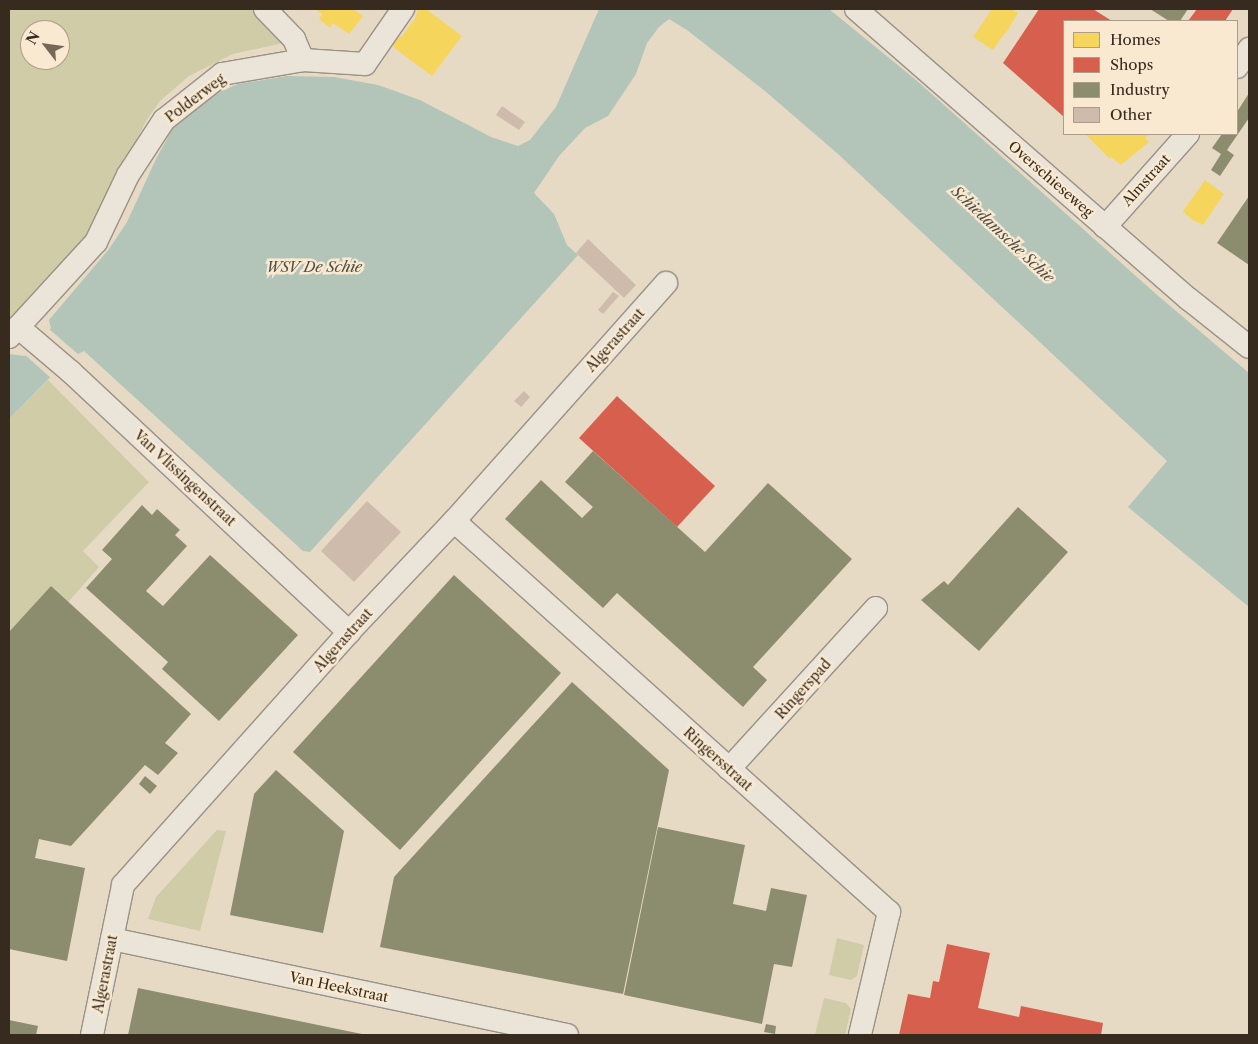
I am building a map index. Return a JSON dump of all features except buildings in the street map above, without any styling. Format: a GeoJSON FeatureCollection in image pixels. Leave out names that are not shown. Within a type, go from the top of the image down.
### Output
{"type":"FeatureCollection","features":[{"type":"Feature","properties":{"kind":"street"},"geometry":{"type":"LineString","coordinates":[[264,9],[294,39],[303,60]]}},
{"type":"Feature","properties":{"kind":"street","name":"Polderweg"},"geometry":{"type":"LineString","coordinates":[[19,334],[96,242],[128,175],[164,120],[222,74],[303,60],[365,64],[402,9]]}},
{"type":"Feature","properties":{"kind":"street","name":"Overschieseweg"},"geometry":{"type":"LineString","coordinates":[[856,9],[1105,227],[1249,347]]}},
{"type":"Feature","properties":{"kind":"street"},"geometry":{"type":"LineString","coordinates":[[1238,66],[1249,49]]}},
{"type":"Feature","properties":{"kind":"street","name":"Almstraat"},"geometry":{"type":"LineString","coordinates":[[1105,227],[1187,135]]}},
{"type":"Feature","properties":{"kind":"street","name":"Algerastraat"},"geometry":{"type":"LineString","coordinates":[[92,1035],[123,886],[349,632],[454,521],[666,283]]}},
{"type":"Feature","properties":{"kind":"street","name":"Van Vlissingenstraat"},"geometry":{"type":"LineString","coordinates":[[19,334],[68,369],[349,632]]}},
{"type":"Feature","properties":{"kind":"street","name":"Ringersstraat"},"geometry":{"type":"LineString","coordinates":[[454,521],[889,912],[860,1035]]}},
{"type":"Feature","properties":{"kind":"street","name":"Ringerspad"},"geometry":{"type":"LineString","coordinates":[[729,769],[876,608]]}},
{"type":"Feature","properties":{"kind":"street","name":"Van Heekstraat"},"geometry":{"type":"LineString","coordinates":[[112,939],[567,1035]]}},
{"type":"Feature","properties":{"kind":"shaded area"},"geometry":{"type":"Polygon","coordinates":[[[9,9],[260,9],[293,41],[233,54],[189,76],[160,101],[146,121],[92,232],[9,321],[9,9]]]}},
{"type":"Feature","properties":{"kind":"shaded area"},"geometry":{"type":"Polygon","coordinates":[[[48,380],[149,482],[83,551],[99,567],[9,669],[9,419],[48,380]]]}},
{"type":"Feature","properties":{"kind":"shaded area"},"geometry":{"type":"Polygon","coordinates":[[[217,830],[226,831],[200,931],[148,919],[156,897],[217,830]]]}},
{"type":"Feature","properties":{"kind":"shaded area"},"geometry":{"type":"Polygon","coordinates":[[[837,938],[864,945],[857,976],[851,980],[829,975],[837,938]]]}},
{"type":"Feature","properties":{"kind":"shaded area"},"geometry":{"type":"Polygon","coordinates":[[[824,998],[846,1003],[851,1009],[845,1035],[815,1035],[824,998]]]}},
{"type":"Feature","properties":{"kind":"water","name":"WSV De Schie"},"geometry":{"type":"Polygon","coordinates":[[[599,9],[829,9],[916,80],[1156,294],[1249,373],[1249,607],[1128,507],[1167,461],[838,154],[765,91],[687,30],[669,19],[659,27],[647,43],[636,74],[608,116],[585,128],[559,156],[534,193],[554,214],[567,245],[578,255],[310,552],[303,551],[84,351],[78,354],[75,352],[9,419],[9,354],[25,356],[51,328],[49,320],[109,249],[127,222],[156,159],[174,126],[203,99],[238,84],[287,76],[334,77],[378,85],[420,100],[491,137],[518,146],[530,140],[556,107],[599,9]]]}},
{"type":"Feature","properties":{"kind":"pier"},"geometry":{"type":"Polygon","coordinates":[[[48,328],[80,356],[75,355],[52,379],[23,353],[48,328]]]}},
{"type":"Feature","properties":{"kind":"water label","name":"Schiedamsche Schie"},"geometry":{"type":"Point","coordinates":[1003,234]}}]}
